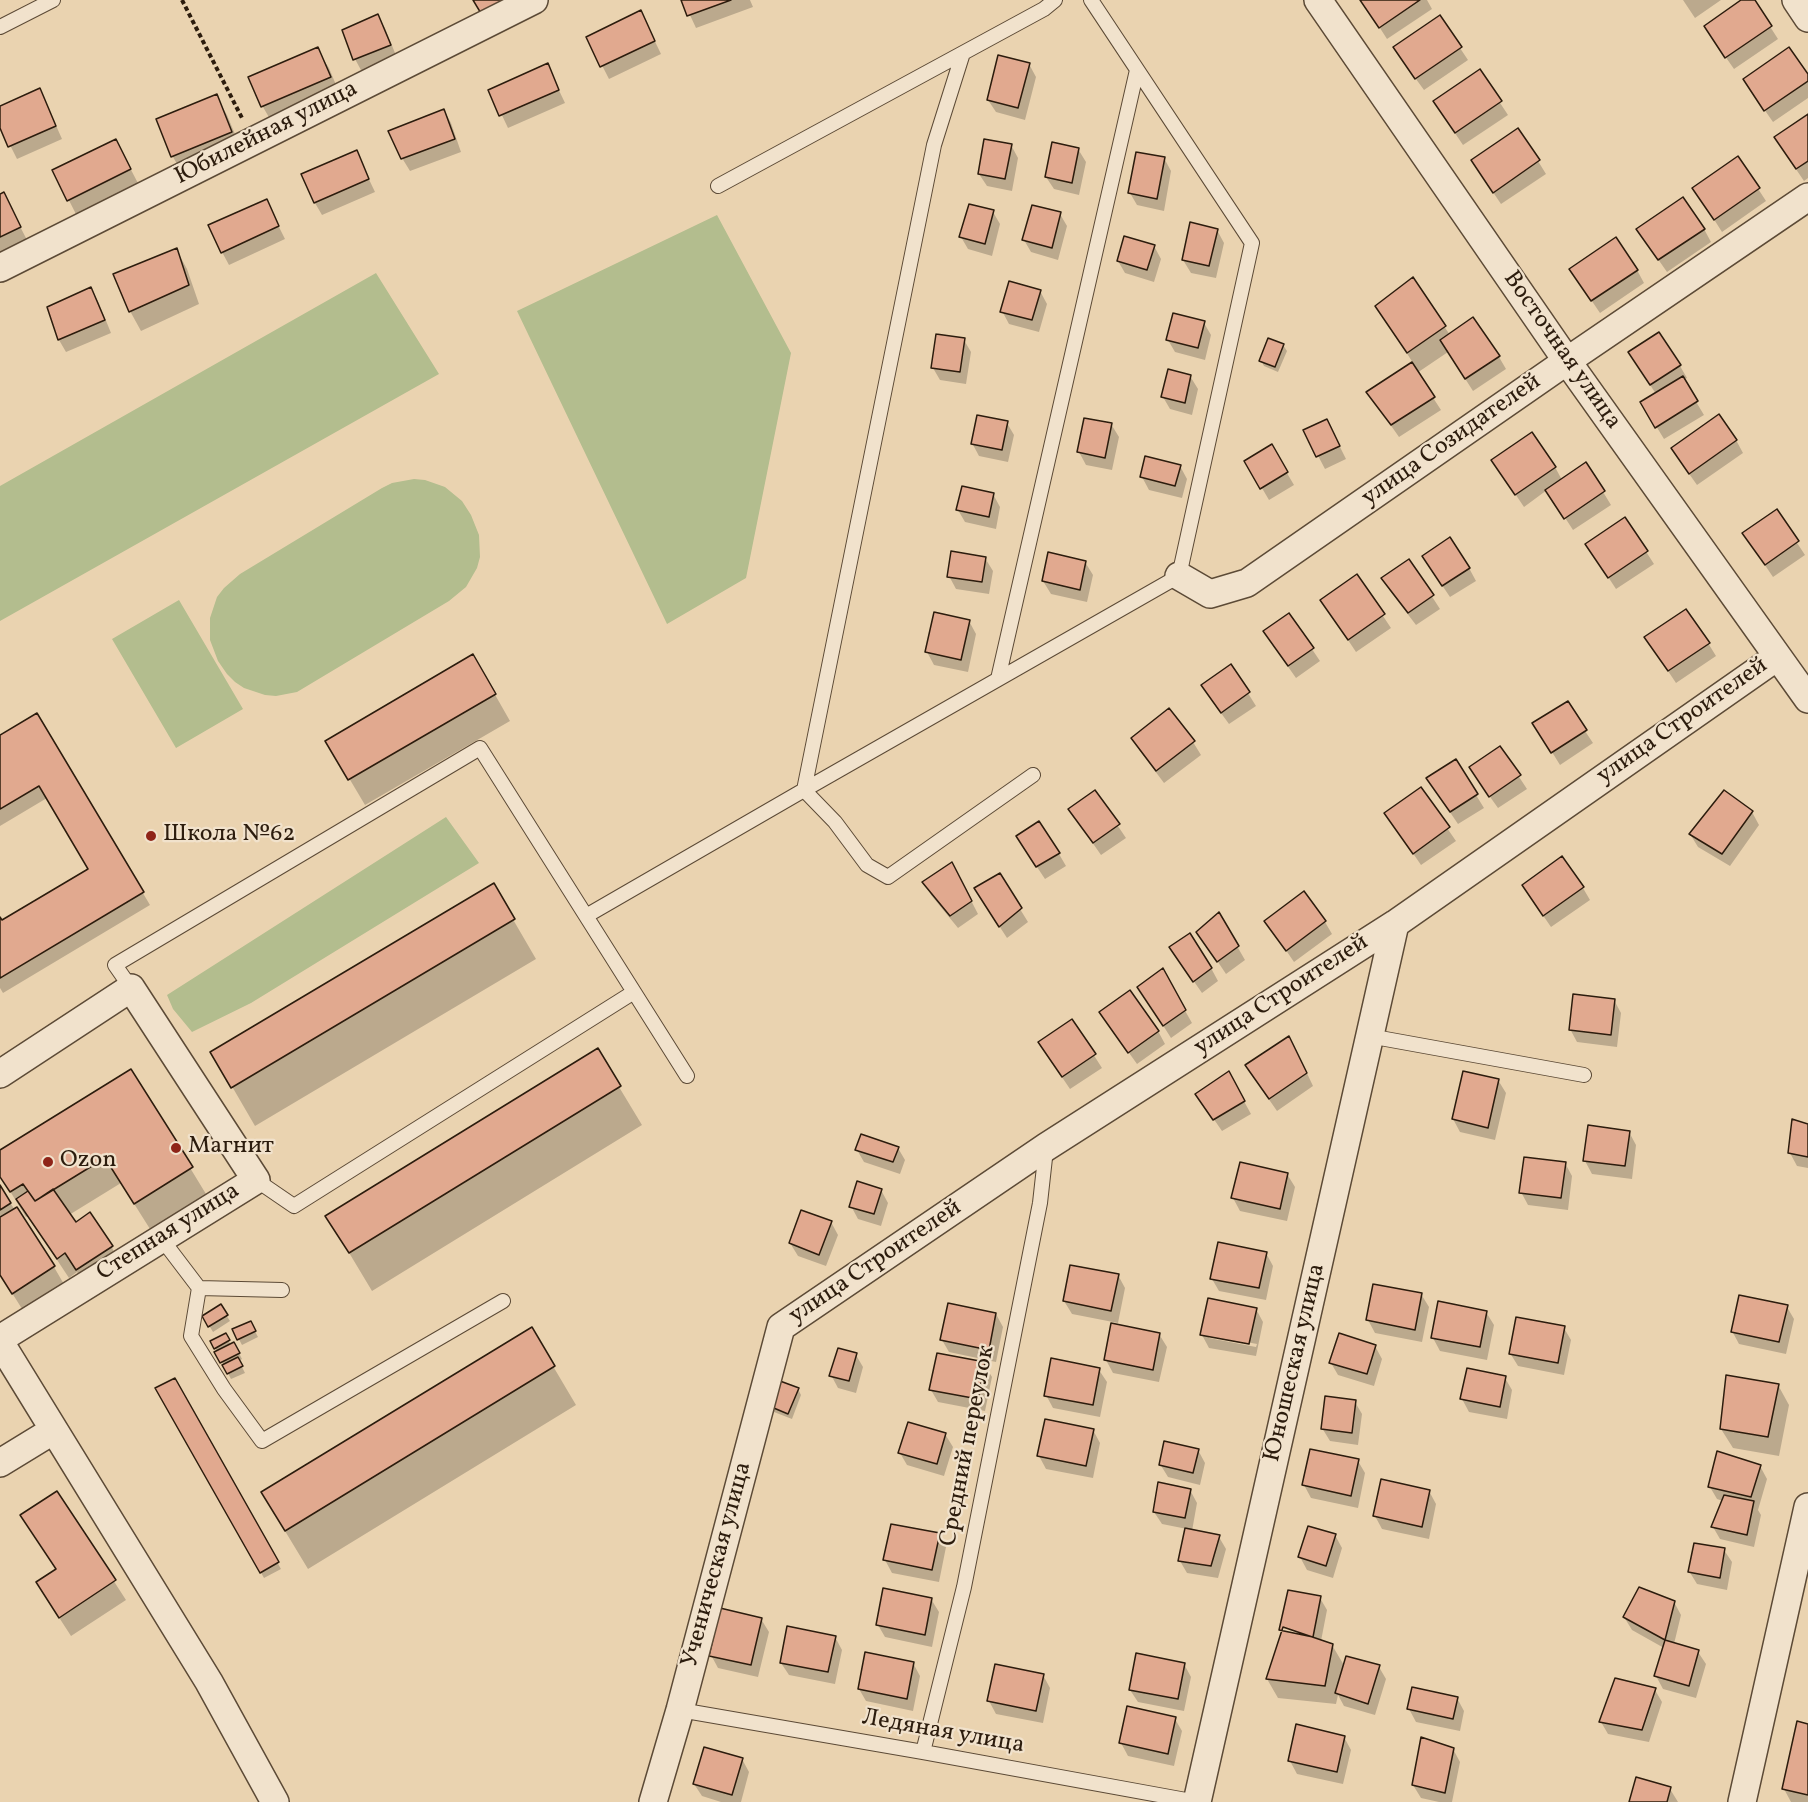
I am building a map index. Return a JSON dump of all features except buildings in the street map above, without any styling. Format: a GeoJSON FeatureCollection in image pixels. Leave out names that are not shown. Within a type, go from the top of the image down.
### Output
{"type":"FeatureCollection","features":[{"type":"Feature","properties":{"kind":"street","name":"Юбилейная улица"},"geometry":{"type":"LineString","coordinates":[[0,268],[534,0]]}},
{"type":"Feature","properties":{"kind":"street","name":"Восточная улица"},"geometry":{"type":"LineString","coordinates":[[1318,0],[1567,361],[1808,699]]}},
{"type":"Feature","properties":{"kind":"street"},"geometry":{"type":"LineString","coordinates":[[1796,0],[1808,18]]}},
{"type":"Feature","properties":{"kind":"street","name":"улица Созидателей"},"geometry":{"type":"LineString","coordinates":[[1179,576],[1210,594],[1247,583],[1808,197]]}},
{"type":"Feature","properties":{"kind":"street","name":"улица Строителей"},"geometry":{"type":"LineString","coordinates":[[781,1327],[1046,1147],[1395,924],[1777,657]]}},
{"type":"Feature","properties":{"kind":"street","name":"Юношеская улица"},"geometry":{"type":"LineString","coordinates":[[1197,1802],[1395,924]]}},
{"type":"Feature","properties":{"kind":"street"},"geometry":{"type":"LineString","coordinates":[[0,1074],[131,988]]}},
{"type":"Feature","properties":{"kind":"street","name":"Степная улица"},"geometry":{"type":"LineString","coordinates":[[131,988],[256,1180],[0,1341],[209,1682],[275,1802]]}},
{"type":"Feature","properties":{"kind":"street","name":"Ученическая улица"},"geometry":{"type":"LineString","coordinates":[[653,1802],[680,1710],[781,1327]]}},
{"type":"Feature","properties":{"kind":"street"},"geometry":{"type":"LineString","coordinates":[[0,1463],[54,1430]]}},
{"type":"Feature","properties":{"kind":"street"},"geometry":{"type":"LineString","coordinates":[[1742,1802],[1808,1507]]}},
{"type":"Feature","properties":{"kind":"lane"},"geometry":{"type":"LineString","coordinates":[[0,27],[53,0]]}},
{"type":"Feature","properties":{"kind":"lane"},"geometry":{"type":"LineString","coordinates":[[718,186],[1044,9],[1055,0]]}},
{"type":"Feature","properties":{"kind":"lane"},"geometry":{"type":"LineString","coordinates":[[586,916],[1179,576],[1252,243],[1091,0]]}},
{"type":"Feature","properties":{"kind":"lane"},"geometry":{"type":"LineString","coordinates":[[804,790],[934,145],[963,53]]}},
{"type":"Feature","properties":{"kind":"lane"},"geometry":{"type":"LineString","coordinates":[[998,679],[1137,70]]}},
{"type":"Feature","properties":{"kind":"lane"},"geometry":{"type":"LineString","coordinates":[[131,988],[115,965],[480,748],[687,1076]]}},
{"type":"Feature","properties":{"kind":"lane"},"geometry":{"type":"LineString","coordinates":[[804,790],[835,822],[867,865],[888,877],[1033,775]]}},
{"type":"Feature","properties":{"kind":"lane"},"geometry":{"type":"LineString","coordinates":[[256,1180],[294,1206],[634,992]]}},
{"type":"Feature","properties":{"kind":"lane"},"geometry":{"type":"LineString","coordinates":[[1370,1036],[1584,1075]]}},
{"type":"Feature","properties":{"kind":"lane","name":"Средний переулок"},"geometry":{"type":"LineString","coordinates":[[923,1752],[964,1587],[1040,1203],[1046,1147]]}},
{"type":"Feature","properties":{"kind":"lane"},"geometry":{"type":"LineString","coordinates":[[161,1238],[199,1288],[190,1336],[262,1442],[503,1301]]}},
{"type":"Feature","properties":{"kind":"lane"},"geometry":{"type":"LineString","coordinates":[[199,1288],[282,1290]]}},
{"type":"Feature","properties":{"kind":"lane","name":"Ледяная улица"},"geometry":{"type":"LineString","coordinates":[[680,1710],[1197,1802]]}},
{"type":"Feature","properties":{"kind":"path"},"geometry":{"type":"LineString","coordinates":[[182,0],[253,140]]}},
{"type":"Feature","properties":{"kind":"green space"},"geometry":{"type":"Polygon","coordinates":[[[717,215],[791,353],[746,578],[667,624],[517,311],[717,215]]]}},
{"type":"Feature","properties":{"kind":"green space"},"geometry":{"type":"Polygon","coordinates":[[[376,273],[439,374],[0,621],[0,486],[376,273]]]}},
{"type":"Feature","properties":{"kind":"green space"},"geometry":{"type":"Polygon","coordinates":[[[414,479],[445,487],[462,501],[471,515],[479,535],[480,557],[477,568],[466,587],[449,601],[297,692],[276,696],[265,695],[244,688],[235,682],[218,661],[210,640],[210,618],[217,597],[224,588],[240,574],[382,488],[392,483],[414,479]]]}},
{"type":"Feature","properties":{"kind":"green space"},"geometry":{"type":"Polygon","coordinates":[[[179,600],[243,709],[176,748],[112,639],[179,600]]]}},
{"type":"Feature","properties":{"kind":"green space"},"geometry":{"type":"Polygon","coordinates":[[[446,817],[479,863],[251,1003],[192,1032],[173,1009],[167,995],[446,817]]]}},
{"type":"Feature","properties":{"kind":"place","name":"Школа №62"},"geometry":{"type":"Point","coordinates":[151,836]}},
{"type":"Feature","properties":{"kind":"place","name":"Магнит"},"geometry":{"type":"Point","coordinates":[176,1148]}},
{"type":"Feature","properties":{"kind":"place","name":"Ozon"},"geometry":{"type":"Point","coordinates":[48,1162]}}]}
